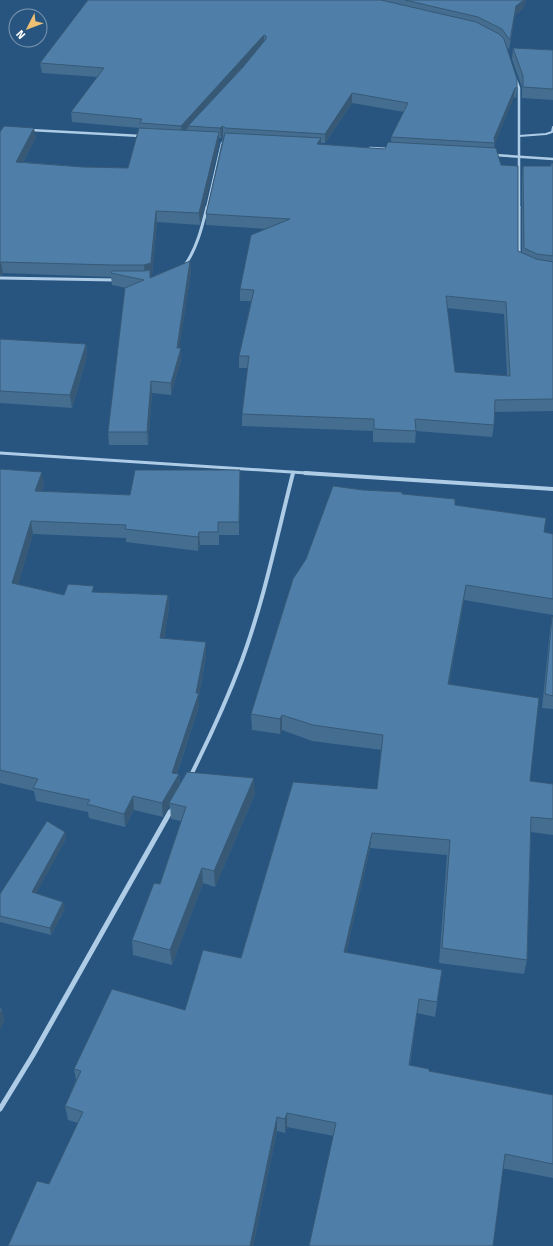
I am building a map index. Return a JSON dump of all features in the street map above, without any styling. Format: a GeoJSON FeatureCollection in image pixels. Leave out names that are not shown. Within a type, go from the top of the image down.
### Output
{"type":"FeatureCollection","features":[{"type":"Feature","properties":{"kind":"street"},"geometry":{"type":"LineString","coordinates":[[514,74],[519,88],[519,261]]}},
{"type":"Feature","properties":{"kind":"street"},"geometry":{"type":"LineString","coordinates":[[26,130],[144,136]]}},
{"type":"Feature","properties":{"kind":"street"},"geometry":{"type":"LineString","coordinates":[[179,269],[190,260],[202,225],[223,139],[217,139]]}},
{"type":"Feature","properties":{"kind":"street"},"geometry":{"type":"LineString","coordinates":[[363,148],[394,149]]}},
{"type":"Feature","properties":{"kind":"street"},"geometry":{"type":"LineString","coordinates":[[488,155],[553,159]]}},
{"type":"Feature","properties":{"kind":"street"},"geometry":{"type":"LineString","coordinates":[[0,278],[121,280]]}},
{"type":"Feature","properties":{"kind":"street"},"geometry":{"type":"LineString","coordinates":[[0,453],[553,489]]}},
{"type":"Feature","properties":{"kind":"street"},"geometry":{"type":"LineString","coordinates":[[189,780],[217,724],[242,660],[262,595],[293,472]]}},
{"type":"Feature","properties":{"kind":"street"},"geometry":{"type":"LineString","coordinates":[[0,1109],[33,1055],[174,807]]}},
{"type":"Feature","properties":{"kind":"lane"},"geometry":{"type":"LineString","coordinates":[[519,136],[546,134],[552,132],[553,127]]}},
{"type":"Feature","properties":{"kind":"building"},"geometry":{"type":"Polygon","coordinates":[[[88,0],[381,0],[476,22],[499,34],[504,39],[517,79],[517,88],[515,88],[494,138],[495,143],[391,137],[408,103],[352,93],[325,134],[225,128],[223,126],[220,128],[188,126],[243,67],[266,39],[266,36],[264,35],[181,126],[140,123],[142,119],[71,112],[104,68],[40,63],[88,0]]]}},
{"type":"Feature","properties":{"kind":"building"},"geometry":{"type":"Polygon","coordinates":[[[405,0],[524,0],[516,6],[510,40],[502,29],[478,17],[405,0]]]}},
{"type":"Feature","properties":{"kind":"building"},"geometry":{"type":"Polygon","coordinates":[[[513,48],[553,50],[553,89],[523,87],[523,76],[513,48]]]}},
{"type":"Feature","properties":{"kind":"building"},"geometry":{"type":"Polygon","coordinates":[[[4,126],[34,128],[16,162],[83,167],[128,168],[139,128],[219,132],[199,213],[156,211],[151,263],[144,265],[113,265],[1,262],[0,264],[0,132],[4,126]]]}},
{"type":"Feature","properties":{"kind":"building"},"geometry":{"type":"Polygon","coordinates":[[[225,133],[321,138],[317,144],[385,149],[388,142],[496,148],[501,165],[518,166],[518,251],[536,259],[553,262],[553,399],[495,400],[494,425],[415,419],[416,431],[374,429],[374,419],[242,414],[249,356],[239,356],[254,290],[240,289],[251,235],[290,219],[206,214],[225,133]],[[446,296],[455,372],[510,376],[506,302],[446,296]]]}},
{"type":"Feature","properties":{"kind":"building"},"geometry":{"type":"Polygon","coordinates":[[[551,163],[553,163],[553,256],[537,254],[524,248],[523,166],[551,166],[551,163]]]}},
{"type":"Feature","properties":{"kind":"building"},"geometry":{"type":"Polygon","coordinates":[[[190,261],[177,348],[181,348],[171,383],[151,381],[147,432],[108,432],[125,288],[144,280],[111,273],[112,271],[150,270],[150,278],[190,261]]]}},
{"type":"Feature","properties":{"kind":"building"},"geometry":{"type":"Polygon","coordinates":[[[0,339],[86,344],[70,395],[0,391],[0,339]]]}},
{"type":"Feature","properties":{"kind":"building"},"geometry":{"type":"Polygon","coordinates":[[[0,469],[42,472],[35,491],[130,495],[135,470],[240,470],[239,522],[218,522],[218,532],[199,532],[198,537],[125,529],[126,525],[31,521],[12,583],[64,595],[68,584],[94,586],[92,592],[168,595],[160,638],[206,642],[196,693],[199,693],[172,773],[179,774],[162,803],[133,796],[124,814],[87,804],[90,800],[33,788],[38,779],[0,770],[0,469]]]}},
{"type":"Feature","properties":{"kind":"building"},"geometry":{"type":"Polygon","coordinates":[[[333,486],[363,490],[402,492],[402,494],[455,499],[455,505],[546,518],[544,532],[553,534],[553,599],[466,585],[448,684],[539,698],[530,781],[553,784],[553,819],[531,817],[527,960],[442,948],[450,840],[372,833],[344,952],[442,970],[437,1002],[419,999],[409,1065],[429,1069],[429,1071],[553,1095],[553,1164],[505,1154],[493,1246],[309,1246],[336,1123],[287,1113],[285,1119],[277,1117],[250,1246],[8,1246],[37,1181],[49,1184],[83,1112],[65,1106],[81,1071],[74,1069],[112,989],[185,1010],[203,950],[241,958],[293,782],[377,789],[383,735],[313,725],[282,715],[280,719],[251,714],[293,579],[306,559],[333,486]]]}},
{"type":"Feature","properties":{"kind":"building"},"geometry":{"type":"Polygon","coordinates":[[[553,617],[553,696],[545,694],[553,617]]]}},
{"type":"Feature","properties":{"kind":"building"},"geometry":{"type":"Polygon","coordinates":[[[187,772],[254,778],[214,871],[202,868],[170,950],[132,940],[154,883],[160,884],[186,807],[169,803],[187,772]]]}},
{"type":"Feature","properties":{"kind":"building"},"geometry":{"type":"Polygon","coordinates":[[[47,821],[65,832],[32,892],[63,902],[50,928],[0,916],[0,894],[47,821]]]}}]}
